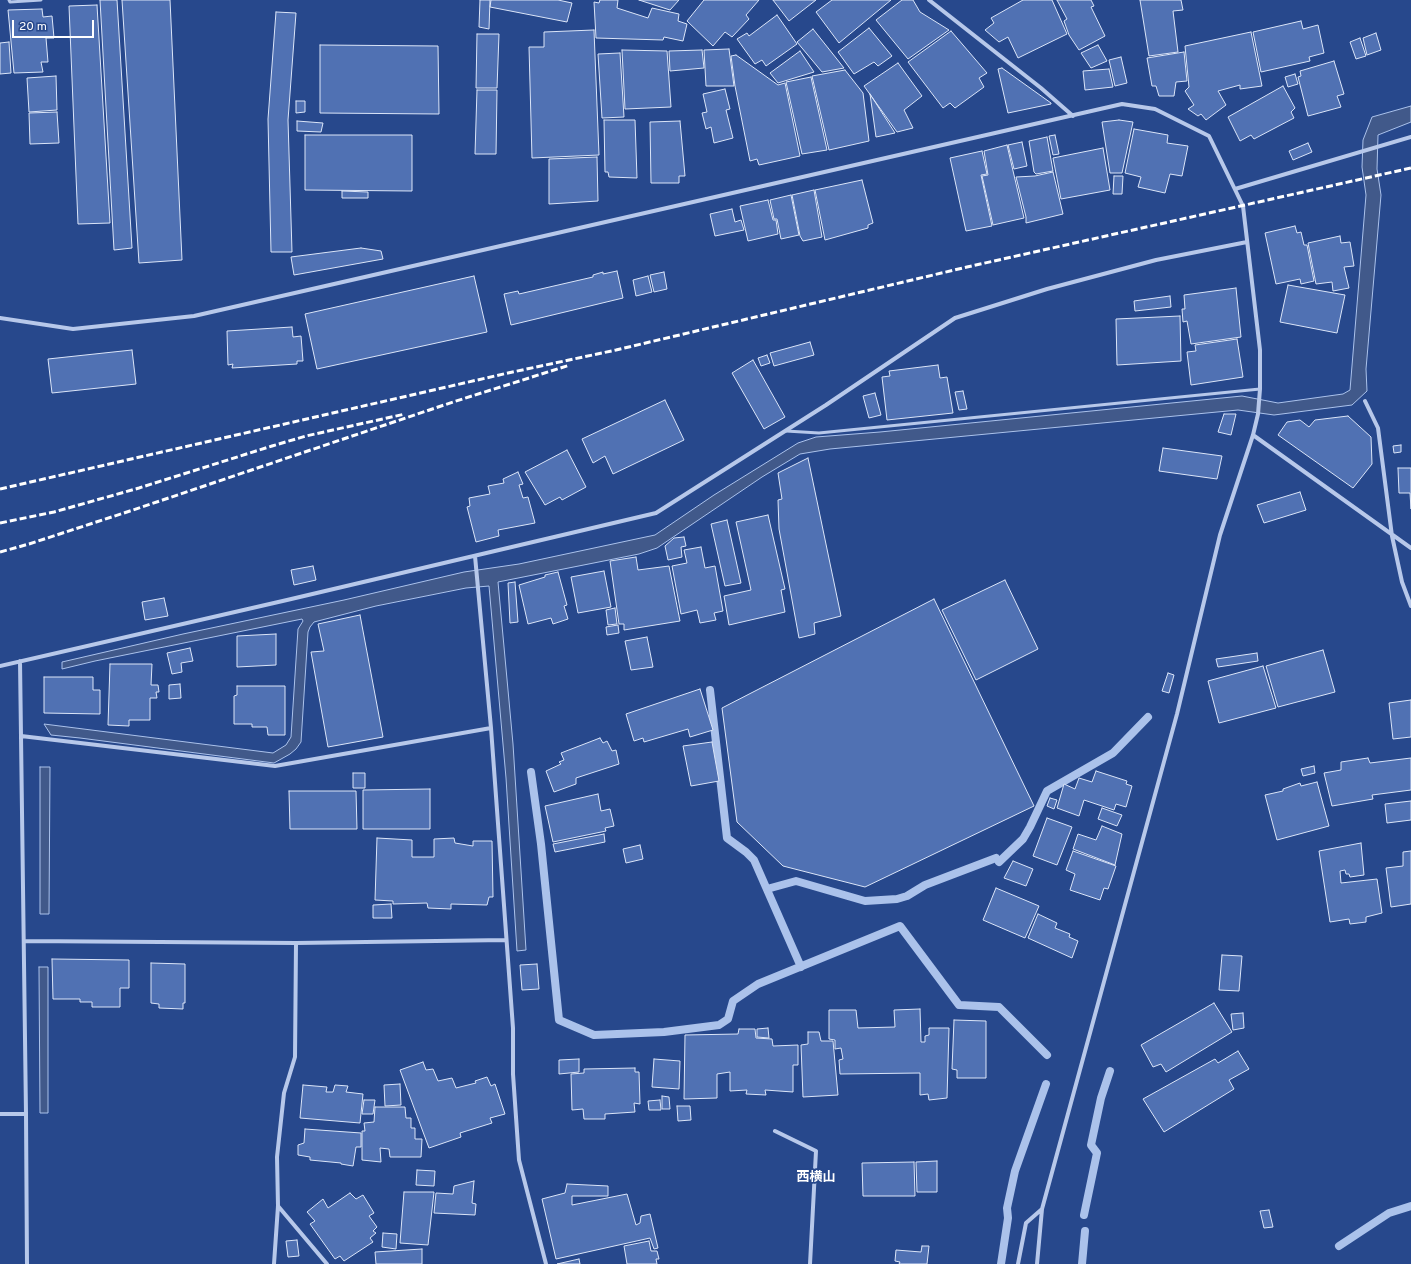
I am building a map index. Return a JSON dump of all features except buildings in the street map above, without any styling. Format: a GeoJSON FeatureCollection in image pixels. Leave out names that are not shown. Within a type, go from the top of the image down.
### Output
{"type":"FeatureCollection","features":[{"type":"Feature","properties":{"kind":"street"},"geometry":{"type":"LineString","coordinates":[[929,0],[1041,88],[1073,116]]}},
{"type":"Feature","properties":{"kind":"street"},"geometry":{"type":"LineString","coordinates":[[0,318],[73,329],[194,316],[1122,104],[1155,110],[1209,136],[1243,206],[1260,350],[1260,389],[1258,414],[1253,435],[1220,535],[1177,714],[1042,1209],[1037,1264]]}},
{"type":"Feature","properties":{"kind":"street"},"geometry":{"type":"LineString","coordinates":[[1235,189],[1411,136]]}},
{"type":"Feature","properties":{"kind":"street"},"geometry":{"type":"LineString","coordinates":[[0,666],[656,513],[826,405],[955,318],[1047,289],[1156,260],[1247,242]]}},
{"type":"Feature","properties":{"kind":"street"},"geometry":{"type":"LineString","coordinates":[[1365,400],[1378,428],[1392,536],[1402,582],[1411,606]]}},
{"type":"Feature","properties":{"kind":"street"},"geometry":{"type":"LineString","coordinates":[[1253,435],[1392,536],[1411,548]]}},
{"type":"Feature","properties":{"kind":"street"},"geometry":{"type":"LineString","coordinates":[[475,556],[491,728],[513,1028],[513,1074],[519,1160],[546,1264]]}},
{"type":"Feature","properties":{"kind":"street"},"geometry":{"type":"LineString","coordinates":[[20,661],[27,1264]]}},
{"type":"Feature","properties":{"kind":"street"},"geometry":{"type":"LineString","coordinates":[[21,736],[275,766],[491,728]]}},
{"type":"Feature","properties":{"kind":"street"},"geometry":{"type":"LineString","coordinates":[[24,941],[296,943],[506,940]]}},
{"type":"Feature","properties":{"kind":"street"},"geometry":{"type":"LineString","coordinates":[[274,1264],[278,1206],[277,1158],[284,1093],[295,1057],[296,943]]}},
{"type":"Feature","properties":{"kind":"street"},"geometry":{"type":"LineString","coordinates":[[0,1114],[26,1114]]}},
{"type":"Feature","properties":{"kind":"street"},"geometry":{"type":"LineString","coordinates":[[775,1131],[816,1151],[810,1264]]}},
{"type":"Feature","properties":{"kind":"street"},"geometry":{"type":"LineString","coordinates":[[278,1206],[327,1264]]}},
{"type":"Feature","properties":{"kind":"street"},"geometry":{"type":"LineString","coordinates":[[1018,1264],[1026,1223],[1042,1209]]}},
{"type":"Feature","properties":{"kind":"lane"},"geometry":{"type":"LineString","coordinates":[[8,0],[10,2],[40,0]]}},
{"type":"Feature","properties":{"kind":"lane"},"geometry":{"type":"LineString","coordinates":[[786,431],[820,433],[1260,389]]}},
{"type":"Feature","properties":{"kind":"water"},"geometry":{"type":"Polygon","coordinates":[[[1411,106],[1411,122],[1378,135],[1377,169],[1381,195],[1366,369],[1367,391],[1352,405],[1274,415],[1238,410],[830,449],[800,454],[762,477],[657,548],[639,554],[498,582],[513,744],[526,950],[517,951],[506,778],[489,586],[466,588],[376,606],[314,622],[308,632],[301,742],[290,754],[274,763],[51,735],[44,724],[273,753],[286,745],[291,737],[298,629],[303,621],[302,619],[62,669],[62,662],[464,572],[519,564],[655,535],[714,495],[798,443],[816,437],[1242,396],[1278,403],[1343,394],[1350,390],[1366,195],[1362,167],[1363,140],[1372,117],[1411,106]]]}},
{"type":"Feature","properties":{"kind":"water"},"geometry":{"type":"Polygon","coordinates":[[[40,767],[50,767],[49,914],[40,914],[40,767]]]}},
{"type":"Feature","properties":{"kind":"water"},"geometry":{"type":"Polygon","coordinates":[[[39,967],[48,967],[48,1113],[40,1113],[39,967]]]}},
{"type":"Feature","properties":{"kind":"waterway"},"geometry":{"type":"LineString","coordinates":[[710,690],[727,838],[754,860],[801,967]]}},
{"type":"Feature","properties":{"kind":"waterway"},"geometry":{"type":"LineString","coordinates":[[999,862],[1023,839],[1047,791],[1113,753],[1148,717]]}},
{"type":"Feature","properties":{"kind":"waterway"},"geometry":{"type":"LineString","coordinates":[[531,772],[541,844],[559,1020],[594,1035],[664,1032],[719,1025],[728,1019],[733,1001],[758,984],[900,926],[959,1005],[999,1007],[1047,1055]]}},
{"type":"Feature","properties":{"kind":"waterway"},"geometry":{"type":"LineString","coordinates":[[767,889],[796,881],[865,901],[897,899],[907,896],[925,885],[996,858]]}},
{"type":"Feature","properties":{"kind":"waterway"},"geometry":{"type":"LineString","coordinates":[[1084,1215],[1097,1153],[1091,1145],[1101,1098],[1110,1071]]}},
{"type":"Feature","properties":{"kind":"waterway"},"geometry":{"type":"LineString","coordinates":[[1001,1264],[1008,1218],[1007,1208],[1015,1171],[1046,1084]]}},
{"type":"Feature","properties":{"kind":"waterway"},"geometry":{"type":"LineString","coordinates":[[1339,1246],[1389,1213],[1411,1206]]}},
{"type":"Feature","properties":{"kind":"waterway"},"geometry":{"type":"LineString","coordinates":[[1082,1264],[1085,1231]]}},
{"type":"Feature","properties":{"kind":"railway"},"geometry":{"type":"LineString","coordinates":[[0,489],[508,373],[616,350],[967,267],[1411,168]]}},
{"type":"Feature","properties":{"kind":"railway"},"geometry":{"type":"LineString","coordinates":[[0,552],[133,510],[453,402],[570,365]]}},
{"type":"Feature","properties":{"kind":"railway"},"geometry":{"type":"LineString","coordinates":[[0,523],[54,512],[139,488],[306,436],[405,414]]}},
{"type":"Feature","properties":{"kind":"district","name":"西横山"},"geometry":{"type":"Point","coordinates":[816,1178]}}]}
